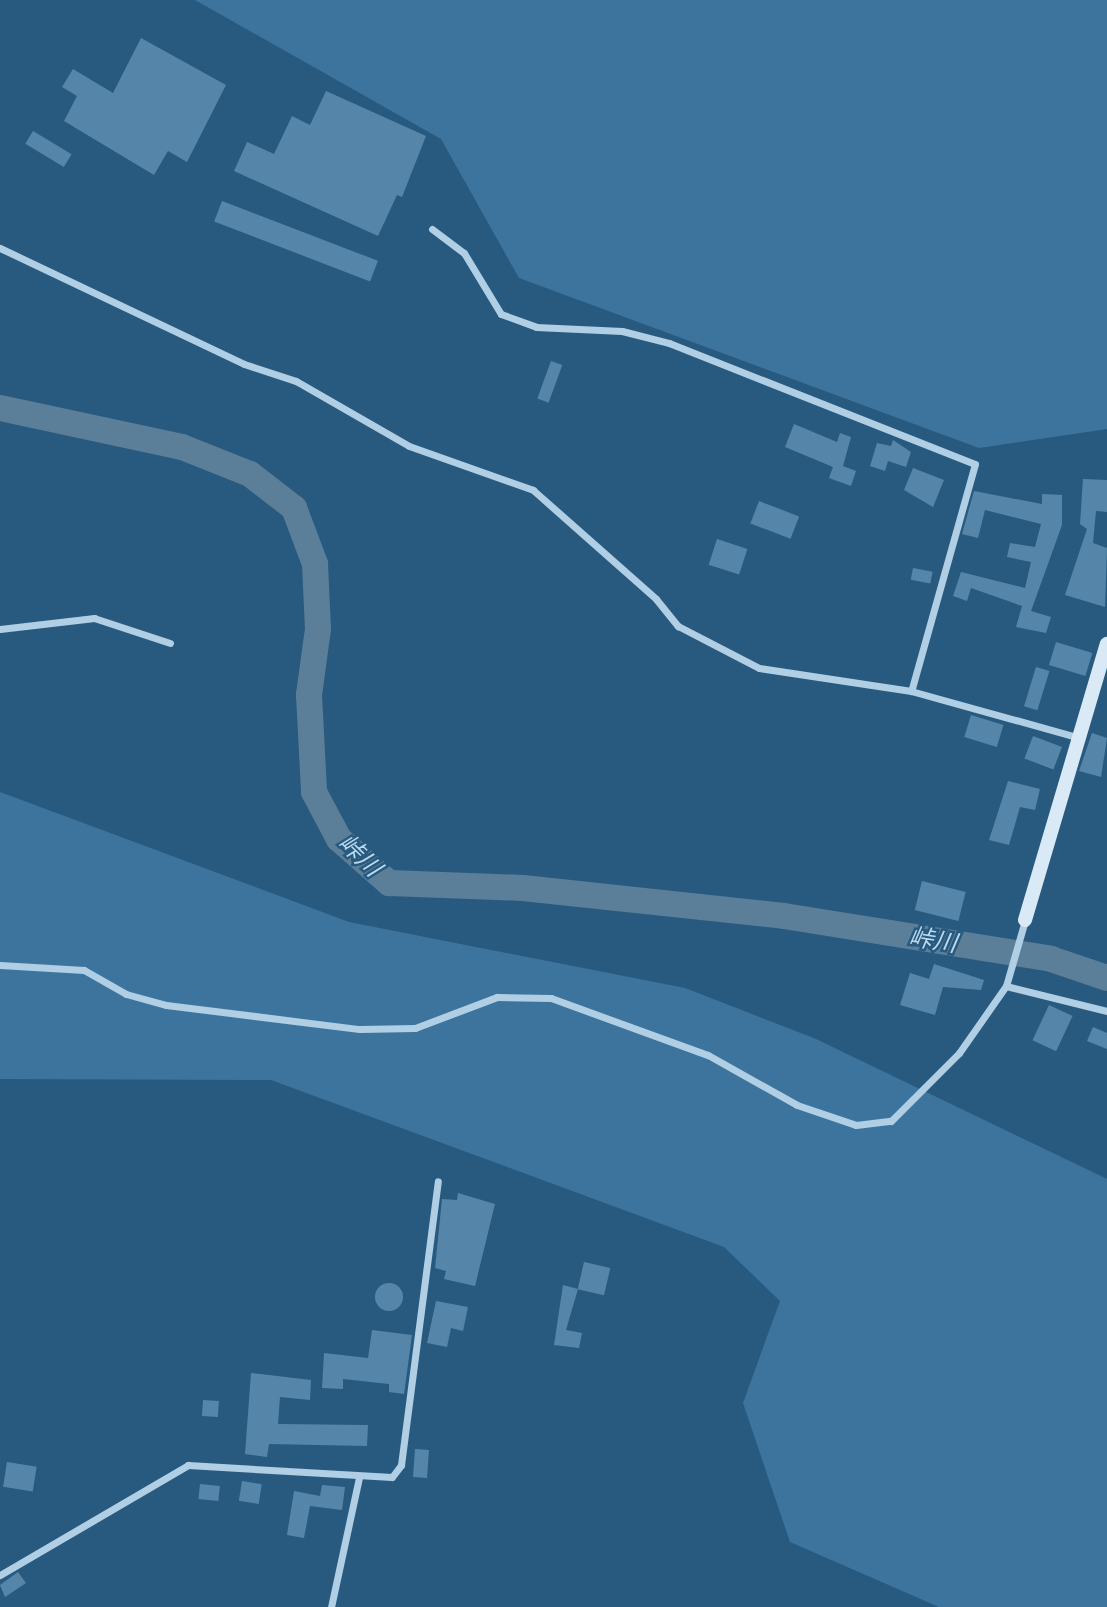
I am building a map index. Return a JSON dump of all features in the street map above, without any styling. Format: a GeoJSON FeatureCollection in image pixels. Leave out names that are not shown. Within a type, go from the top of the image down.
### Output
{"type":"FeatureCollection","features":[{"type":"Feature","properties":{"kind":"street"},"geometry":{"type":"LineString","coordinates":[[432,229],[464,253],[501,313],[536,327],[622,331],[669,343],[975,464],[911,691]]}},
{"type":"Feature","properties":{"kind":"street"},"geometry":{"type":"LineString","coordinates":[[0,248],[244,364],[296,381],[409,446],[533,489],[656,598],[678,626],[704,642],[759,668],[911,691],[1080,738]]}},
{"type":"Feature","properties":{"kind":"street"},"geometry":{"type":"LineString","coordinates":[[0,629],[94,618],[170,643]]}},
{"type":"Feature","properties":{"kind":"street"},"geometry":{"type":"LineString","coordinates":[[0,964],[83,970],[126,994],[166,1005],[360,1029],[415,1028],[497,997],[551,998],[708,1055],[797,1105],[856,1125],[891,1121],[941,1073],[1006,986],[1107,644]]}},
{"type":"Feature","properties":{"kind":"street"},"geometry":{"type":"LineString","coordinates":[[1006,986],[1107,1011]]}},
{"type":"Feature","properties":{"kind":"street"},"geometry":{"type":"LineString","coordinates":[[0,1574],[188,1465],[392,1477],[401,1465],[438,1181]]}},
{"type":"Feature","properties":{"kind":"street"},"geometry":{"type":"LineString","coordinates":[[331,1607],[359,1477]]}},
{"type":"Feature","properties":{"kind":"shaded area"},"geometry":{"type":"Polygon","coordinates":[[[195,0],[1107,0],[1107,429],[979,448],[519,278],[441,139],[195,0]]]}},
{"type":"Feature","properties":{"kind":"shaded area"},"geometry":{"type":"Polygon","coordinates":[[[0,792],[349,922],[685,988],[816,1039],[1107,1179],[1107,1607],[939,1607],[790,1542],[743,1403],[780,1301],[724,1247],[271,1080],[0,1079],[0,792]]]}},
{"type":"Feature","properties":{"kind":"building"},"geometry":{"type":"Polygon","coordinates":[[[141,38],[226,85],[187,162],[168,151],[154,175],[64,121],[77,96],[62,87],[73,69],[113,93],[141,38]]]}},
{"type":"Feature","properties":{"kind":"building"},"geometry":{"type":"Polygon","coordinates":[[[326,91],[426,136],[402,197],[397,195],[378,236],[234,171],[247,142],[274,154],[292,116],[310,125],[326,91]]]}},
{"type":"Feature","properties":{"kind":"building"},"geometry":{"type":"Polygon","coordinates":[[[33,131],[72,154],[64,167],[25,144],[33,131]]]}},
{"type":"Feature","properties":{"kind":"building"},"geometry":{"type":"Polygon","coordinates":[[[222,201],[378,261],[370,281],[214,222],[222,201]]]}},
{"type":"Feature","properties":{"kind":"building"},"geometry":{"type":"Polygon","coordinates":[[[551,361],[562,365],[549,403],[537,399],[551,361]]]}},
{"type":"Feature","properties":{"kind":"building"},"geometry":{"type":"Polygon","coordinates":[[[794,424],[837,442],[840,433],[851,437],[843,466],[856,471],[851,486],[829,478],[833,467],[785,447],[794,424]]]}},
{"type":"Feature","properties":{"kind":"building"},"geometry":{"type":"Polygon","coordinates":[[[893,440],[911,452],[906,467],[888,461],[885,471],[870,466],[877,443],[891,446],[893,440]]]}},
{"type":"Feature","properties":{"kind":"building"},"geometry":{"type":"Polygon","coordinates":[[[913,468],[944,480],[933,507],[904,490],[913,468]]]}},
{"type":"Feature","properties":{"kind":"building"},"geometry":{"type":"Polygon","coordinates":[[[1083,479],[1107,480],[1107,512],[1096,511],[1093,543],[1107,548],[1105,607],[1065,595],[1087,529],[1080,524],[1083,479]]]}},
{"type":"Feature","properties":{"kind":"building"},"geometry":{"type":"Polygon","coordinates":[[[974,491],[1042,504],[1042,494],[1062,495],[1062,525],[1031,611],[1051,617],[1046,633],[1016,627],[1022,606],[971,588],[967,601],[953,596],[961,572],[1025,588],[1031,562],[1007,557],[1010,543],[1035,547],[1041,524],[985,510],[978,538],[962,534],[974,491]]]}},
{"type":"Feature","properties":{"kind":"building"},"geometry":{"type":"Polygon","coordinates":[[[759,501],[799,516],[791,539],[750,523],[759,501]]]}},
{"type":"Feature","properties":{"kind":"building"},"geometry":{"type":"Polygon","coordinates":[[[717,539],[747,549],[739,575],[709,565],[717,539]]]}},
{"type":"Feature","properties":{"kind":"building"},"geometry":{"type":"Polygon","coordinates":[[[913,568],[933,572],[930,584],[911,580],[913,568]]]}},
{"type":"Feature","properties":{"kind":"building"},"geometry":{"type":"Polygon","coordinates":[[[1056,642],[1092,653],[1085,676],[1049,665],[1056,642]]]}},
{"type":"Feature","properties":{"kind":"building"},"geometry":{"type":"Polygon","coordinates":[[[1036,667],[1049,671],[1037,710],[1024,706],[1036,667]]]}},
{"type":"Feature","properties":{"kind":"building"},"geometry":{"type":"Polygon","coordinates":[[[971,715],[1004,725],[997,747],[964,737],[971,715]]]}},
{"type":"Feature","properties":{"kind":"building"},"geometry":{"type":"Polygon","coordinates":[[[1092,733],[1107,738],[1101,777],[1079,771],[1092,733]]]}},
{"type":"Feature","properties":{"kind":"building"},"geometry":{"type":"Polygon","coordinates":[[[1033,736],[1062,747],[1053,770],[1024,758],[1033,736]]]}},
{"type":"Feature","properties":{"kind":"building"},"geometry":{"type":"Polygon","coordinates":[[[1008,781],[1040,789],[1035,810],[1020,807],[1009,845],[989,840],[1008,781]]]}},
{"type":"Feature","properties":{"kind":"building"},"geometry":{"type":"Polygon","coordinates":[[[922,881],[966,892],[958,921],[915,910],[922,881]]]}},
{"type":"Feature","properties":{"kind":"building"},"geometry":{"type":"Polygon","coordinates":[[[934,964],[984,980],[981,990],[943,987],[935,1015],[900,1005],[910,973],[929,979],[934,964]]]}},
{"type":"Feature","properties":{"kind":"building"},"geometry":{"type":"Polygon","coordinates":[[[1049,1005],[1073,1016],[1056,1051],[1033,1040],[1049,1005]]]}},
{"type":"Feature","properties":{"kind":"building"},"geometry":{"type":"Polygon","coordinates":[[[1093,1027],[1107,1033],[1107,1049],[1087,1041],[1093,1027]]]}},
{"type":"Feature","properties":{"kind":"building"},"geometry":{"type":"Polygon","coordinates":[[[458,1193],[495,1204],[475,1286],[444,1279],[446,1271],[435,1268],[442,1199],[457,1200],[458,1193]]]}},
{"type":"Feature","properties":{"kind":"building"},"geometry":{"type":"Polygon","coordinates":[[[584,1262],[610,1268],[604,1295],[578,1289],[584,1262]]]}},
{"type":"Feature","properties":{"kind":"building"},"geometry":{"type":"Polygon","coordinates":[[[389,1283],[399,1287],[403,1297],[399,1307],[389,1311],[379,1307],[375,1297],[379,1287],[389,1283]]]}},
{"type":"Feature","properties":{"kind":"building"},"geometry":{"type":"Polygon","coordinates":[[[563,1285],[578,1289],[566,1330],[582,1333],[579,1348],[554,1345],[563,1285]]]}},
{"type":"Feature","properties":{"kind":"building"},"geometry":{"type":"Polygon","coordinates":[[[436,1301],[468,1307],[463,1331],[451,1328],[447,1347],[427,1343],[436,1301]]]}},
{"type":"Feature","properties":{"kind":"building"},"geometry":{"type":"Polygon","coordinates":[[[372,1330],[412,1335],[404,1394],[389,1392],[389,1384],[343,1379],[343,1389],[322,1388],[324,1353],[368,1358],[372,1330]]]}},
{"type":"Feature","properties":{"kind":"building"},"geometry":{"type":"Polygon","coordinates":[[[251,1373],[311,1380],[310,1400],[280,1397],[278,1424],[368,1425],[367,1446],[269,1444],[267,1457],[245,1454],[251,1373]]]}},
{"type":"Feature","properties":{"kind":"building"},"geometry":{"type":"Polygon","coordinates":[[[203,1400],[219,1401],[218,1417],[202,1416],[203,1400]]]}},
{"type":"Feature","properties":{"kind":"building"},"geometry":{"type":"Polygon","coordinates":[[[415,1449],[429,1450],[427,1478],[413,1477],[415,1449]]]}},
{"type":"Feature","properties":{"kind":"building"},"geometry":{"type":"Polygon","coordinates":[[[7,1462],[37,1467],[33,1491],[3,1487],[7,1462]]]}},
{"type":"Feature","properties":{"kind":"building"},"geometry":{"type":"Polygon","coordinates":[[[242,1481],[262,1484],[259,1504],[239,1501],[242,1481]]]}},
{"type":"Feature","properties":{"kind":"building"},"geometry":{"type":"Polygon","coordinates":[[[200,1484],[220,1486],[218,1501],[198,1499],[200,1484]]]}},
{"type":"Feature","properties":{"kind":"building"},"geometry":{"type":"Polygon","coordinates":[[[322,1485],[345,1487],[342,1510],[310,1506],[304,1538],[287,1535],[294,1491],[320,1496],[322,1485]]]}},
{"type":"Feature","properties":{"kind":"building"},"geometry":{"type":"Polygon","coordinates":[[[18,1572],[26,1583],[5,1597],[0,1585],[18,1572]]]}},
{"type":"Feature","properties":{"kind":"waterway","name":"峠川"},"geometry":{"type":"LineString","coordinates":[[0,408],[182,447],[250,474],[294,508],[315,564],[318,629],[309,695],[314,792],[339,839],[389,883],[523,888],[784,916],[1051,959],[1107,978]]}}]}
